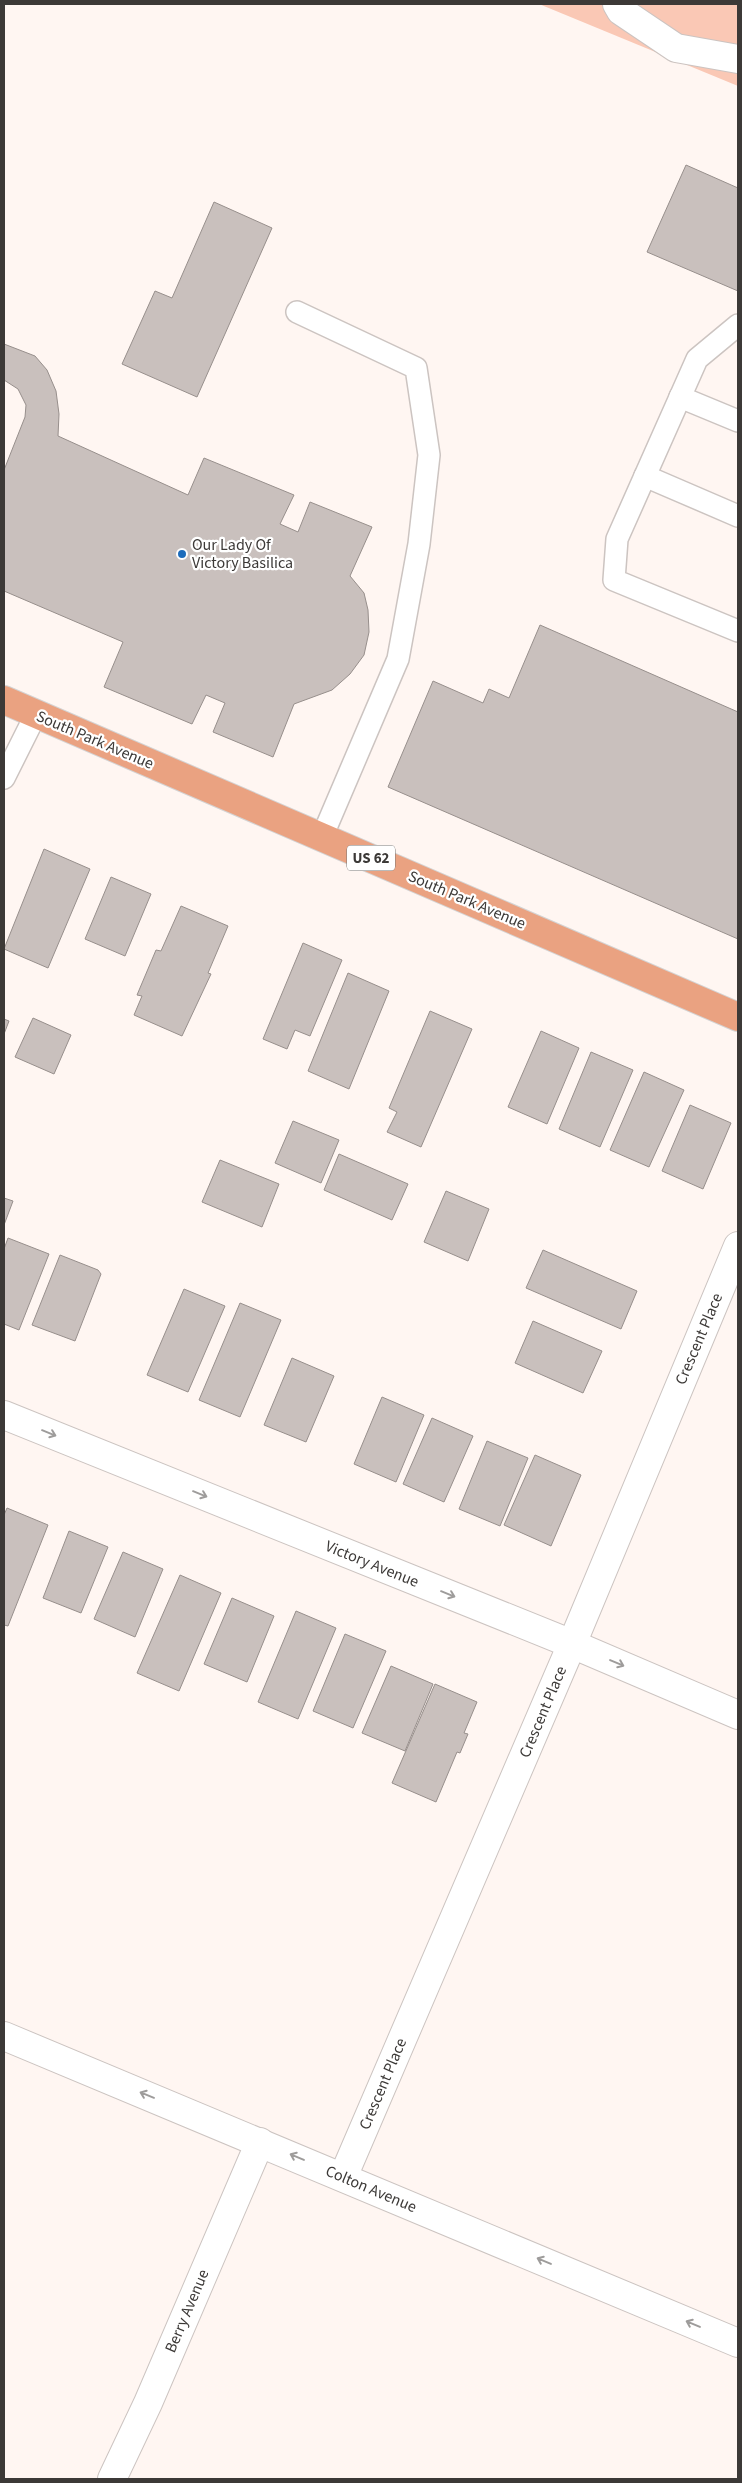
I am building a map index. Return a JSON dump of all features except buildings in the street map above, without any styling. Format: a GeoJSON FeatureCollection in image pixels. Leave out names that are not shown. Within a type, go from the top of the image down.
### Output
{"type":"FeatureCollection","features":[{"type":"Feature","properties":{"kind":"main road","name":"South Park Avenue"},"geometry":{"type":"LineString","coordinates":[[4,700],[738,1016]]}},
{"type":"Feature","properties":{"kind":"street"},"geometry":{"type":"LineString","coordinates":[[617,4],[620,11],[676,48],[738,59]]}},
{"type":"Feature","properties":{"kind":"street","name":"Crescent Place"},"geometry":{"type":"LineString","coordinates":[[343,2177],[572,1644],[738,1246]]}},
{"type":"Feature","properties":{"kind":"street","name":"Victory Avenue"},"geometry":{"type":"LineString","coordinates":[[4,1415],[572,1644],[738,1715]]}},
{"type":"Feature","properties":{"kind":"street","name":"Colton Avenue"},"geometry":{"type":"LineString","coordinates":[[4,2036],[738,2344]]}},
{"type":"Feature","properties":{"kind":"street","name":"Berry Avenue"},"geometry":{"type":"LineString","coordinates":[[112,2479],[148,2403],[260,2142]]}},
{"type":"Feature","properties":{"kind":"lane"},"geometry":{"type":"LineString","coordinates":[[297,312],[416,368],[429,454],[418,544],[398,659],[322,837]]}},
{"type":"Feature","properties":{"kind":"lane"},"geometry":{"type":"LineString","coordinates":[[738,325],[697,359],[617,540],[614,580],[738,631]]}},
{"type":"Feature","properties":{"kind":"lane"},"geometry":{"type":"LineString","coordinates":[[680,397],[738,422]]}},
{"type":"Feature","properties":{"kind":"lane"},"geometry":{"type":"LineString","coordinates":[[645,476],[738,516]]}},
{"type":"Feature","properties":{"kind":"lane"},"geometry":{"type":"LineString","coordinates":[[4,778],[36,714]]}},
{"type":"Feature","properties":{"kind":"shaded area"},"geometry":{"type":"Polygon","coordinates":[[[539,4],[738,4],[738,86],[539,4]]]}},
{"type":"Feature","properties":{"kind":"place","name":"Our Lady Of Victory Basilica"},"geometry":{"type":"Point","coordinates":[182,554]}}]}
